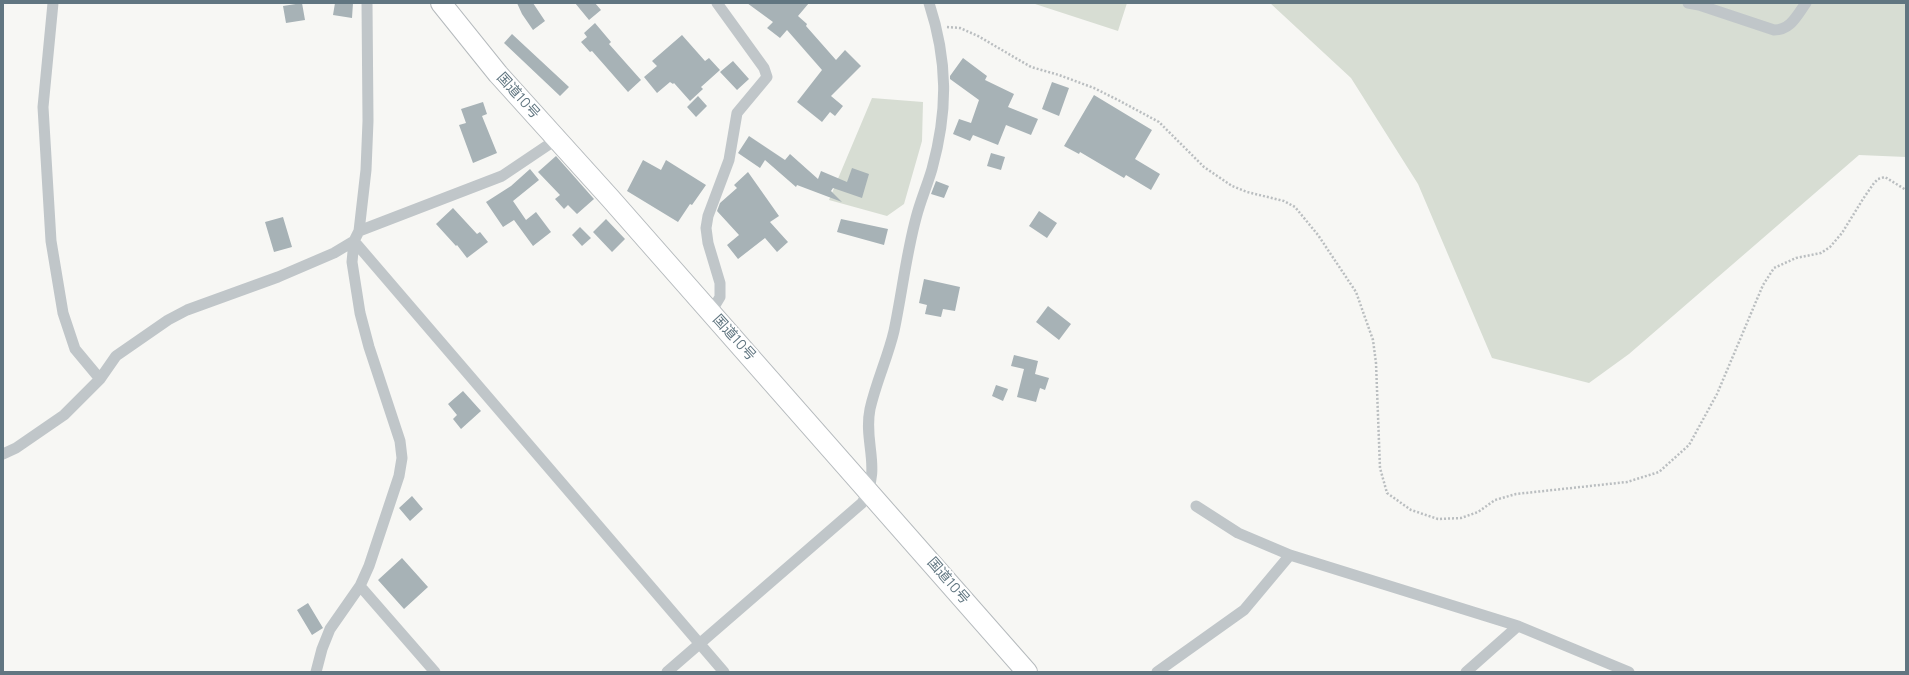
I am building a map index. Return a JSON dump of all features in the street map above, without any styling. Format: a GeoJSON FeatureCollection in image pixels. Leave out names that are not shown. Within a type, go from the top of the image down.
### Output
{"type":"FeatureCollection","features":[{"type":"Feature","properties":{"kind":"highway","name":"国道10号"},"geometry":{"type":"LineString","coordinates":[[441,3],[498,74],[711,312],[1027,672]]}},
{"type":"Feature","properties":{"kind":"street"},"geometry":{"type":"LineString","coordinates":[[52,3],[43,108],[51,241],[63,313],[75,349],[100,379]]}},
{"type":"Feature","properties":{"kind":"street"},"geometry":{"type":"LineString","coordinates":[[316,672],[322,649],[330,629],[360,586],[369,566],[397,484],[402,458],[400,441],[369,347],[360,313],[352,262],[366,170],[368,121],[367,3]]}},
{"type":"Feature","properties":{"kind":"street"},"geometry":{"type":"LineString","coordinates":[[711,312],[720,297],[720,283],[708,243],[706,228],[708,216],[729,160],[737,113],[767,77],[764,68],[716,3]]}},
{"type":"Feature","properties":{"kind":"street"},"geometry":{"type":"LineString","coordinates":[[667,672],[862,503],[869,491],[873,474],[873,460],[868,431],[870,409],[893,333],[916,218],[932,170],[944,114],[944,87],[937,27],[929,3]]}},
{"type":"Feature","properties":{"kind":"street"},"geometry":{"type":"LineString","coordinates":[[1688,3],[1699,5],[1774,30],[1782,30],[1788,26],[1806,3]]}},
{"type":"Feature","properties":{"kind":"street"},"geometry":{"type":"LineString","coordinates":[[3,454],[16,448],[64,415],[100,379],[116,356],[168,320],[187,310],[298,269],[334,253],[356,236],[502,176],[557,139]]}},
{"type":"Feature","properties":{"kind":"street"},"geometry":{"type":"LineString","coordinates":[[356,236],[724,672]]}},
{"type":"Feature","properties":{"kind":"street"},"geometry":{"type":"LineString","coordinates":[[1196,506],[1238,533],[1290,555],[1518,626],[1629,672]]}},
{"type":"Feature","properties":{"kind":"street"},"geometry":{"type":"LineString","coordinates":[[1157,672],[1244,610],[1290,555]]}},
{"type":"Feature","properties":{"kind":"street"},"geometry":{"type":"LineString","coordinates":[[360,586],[435,672]]}},
{"type":"Feature","properties":{"kind":"street"},"geometry":{"type":"LineString","coordinates":[[1466,672],[1518,626]]}},
{"type":"Feature","properties":{"kind":"path"},"geometry":{"type":"LineString","coordinates":[[937,27],[960,28],[978,36],[1031,67],[1066,77],[1118,100],[1159,122],[1204,167],[1232,186],[1247,192],[1284,201],[1295,207],[1318,235],[1356,292],[1373,340],[1376,363],[1380,468],[1387,493],[1410,510],[1438,519],[1461,518],[1478,512],[1495,500],[1516,494],[1627,482],[1659,472],[1689,445],[1717,394],[1763,285],[1774,268],[1796,258],[1820,252],[1830,247],[1842,233],[1862,199],[1878,179],[1885,177],[1906,190]]}},
{"type":"Feature","properties":{"kind":"shaded area"},"geometry":{"type":"Polygon","coordinates":[[[1032,3],[1127,3],[1118,31],[1032,3]]]}},
{"type":"Feature","properties":{"kind":"shaded area"},"geometry":{"type":"Polygon","coordinates":[[[1270,3],[1906,3],[1906,157],[1859,155],[1629,354],[1589,383],[1492,358],[1418,184],[1351,78],[1270,3]]]}},
{"type":"Feature","properties":{"kind":"shaded area"},"geometry":{"type":"Polygon","coordinates":[[[872,98],[923,102],[922,141],[904,204],[887,216],[829,200],[872,98]]]}},
{"type":"Feature","properties":{"kind":"building"},"geometry":{"type":"Polygon","coordinates":[[[302,3],[305,20],[286,23],[283,6],[302,3]]]}},
{"type":"Feature","properties":{"kind":"building"},"geometry":{"type":"Polygon","coordinates":[[[335,3],[353,3],[352,18],[333,15],[335,3]]]}},
{"type":"Feature","properties":{"kind":"building"},"geometry":{"type":"Polygon","coordinates":[[[517,3],[533,3],[545,21],[533,30],[522,14],[517,3]]]}},
{"type":"Feature","properties":{"kind":"building"},"geometry":{"type":"Polygon","coordinates":[[[575,3],[595,3],[601,10],[589,20],[575,3]]]}},
{"type":"Feature","properties":{"kind":"building"},"geometry":{"type":"Polygon","coordinates":[[[747,3],[809,3],[798,16],[807,24],[806,26],[836,60],[845,50],[861,66],[831,96],[843,106],[835,116],[830,112],[822,122],[797,102],[822,70],[787,30],[780,38],[767,28],[773,22],[747,3]]]}},
{"type":"Feature","properties":{"kind":"building"},"geometry":{"type":"Polygon","coordinates":[[[595,23],[611,42],[609,44],[641,80],[628,92],[592,51],[590,52],[581,42],[587,37],[584,33],[595,23]]]}},
{"type":"Feature","properties":{"kind":"building"},"geometry":{"type":"Polygon","coordinates":[[[512,34],[569,87],[560,96],[504,43],[512,34]]]}},
{"type":"Feature","properties":{"kind":"building"},"geometry":{"type":"Polygon","coordinates":[[[682,35],[705,61],[709,58],[720,70],[701,87],[703,89],[690,101],[674,83],[673,84],[670,82],[657,93],[644,77],[657,66],[652,61],[682,35]]]}},
{"type":"Feature","properties":{"kind":"building"},"geometry":{"type":"Polygon","coordinates":[[[963,58],[987,76],[985,80],[1014,94],[1008,107],[1038,119],[1031,135],[1006,125],[998,145],[973,135],[970,141],[953,134],[959,119],[971,123],[979,100],[950,79],[950,76],[963,58]]]}},
{"type":"Feature","properties":{"kind":"building"},"geometry":{"type":"Polygon","coordinates":[[[733,61],[749,79],[737,90],[720,72],[733,61]]]}},
{"type":"Feature","properties":{"kind":"building"},"geometry":{"type":"Polygon","coordinates":[[[1052,82],[1069,88],[1059,116],[1042,109],[1052,82]]]}},
{"type":"Feature","properties":{"kind":"building"},"geometry":{"type":"Polygon","coordinates":[[[1094,95],[1152,130],[1135,159],[1160,174],[1151,190],[1126,175],[1124,178],[1080,152],[1079,154],[1064,146],[1094,95]]]}},
{"type":"Feature","properties":{"kind":"building"},"geometry":{"type":"Polygon","coordinates":[[[698,96],[707,106],[696,117],[687,107],[698,96]]]}},
{"type":"Feature","properties":{"kind":"building"},"geometry":{"type":"Polygon","coordinates":[[[483,102],[487,114],[482,116],[497,153],[473,163],[459,125],[466,123],[461,109],[483,102]]]}},
{"type":"Feature","properties":{"kind":"building"},"geometry":{"type":"Polygon","coordinates":[[[749,136],[785,160],[790,154],[818,179],[821,171],[847,182],[852,168],[869,174],[862,198],[833,188],[831,191],[842,202],[797,185],[796,187],[765,160],[760,168],[738,153],[749,136]]]}},
{"type":"Feature","properties":{"kind":"building"},"geometry":{"type":"Polygon","coordinates":[[[991,153],[1005,157],[1001,170],[987,166],[991,153]]]}},
{"type":"Feature","properties":{"kind":"building"},"geometry":{"type":"Polygon","coordinates":[[[556,156],[594,199],[577,214],[568,205],[564,209],[555,199],[560,195],[538,172],[556,156]]]}},
{"type":"Feature","properties":{"kind":"building"},"geometry":{"type":"Polygon","coordinates":[[[643,160],[661,170],[666,160],[706,185],[692,205],[690,204],[678,222],[627,191],[643,160]]]}},
{"type":"Feature","properties":{"kind":"building"},"geometry":{"type":"Polygon","coordinates":[[[530,169],[539,180],[513,201],[526,220],[536,212],[551,232],[533,246],[514,220],[503,227],[486,202],[511,186],[530,169]]]}},
{"type":"Feature","properties":{"kind":"building"},"geometry":{"type":"Polygon","coordinates":[[[748,172],[779,216],[770,222],[788,242],[777,252],[765,238],[738,259],[727,245],[739,235],[717,211],[720,203],[737,188],[734,185],[748,172]]]}},
{"type":"Feature","properties":{"kind":"building"},"geometry":{"type":"Polygon","coordinates":[[[936,181],[949,186],[944,198],[931,194],[936,181]]]}},
{"type":"Feature","properties":{"kind":"building"},"geometry":{"type":"Polygon","coordinates":[[[453,208],[477,234],[480,232],[488,242],[467,258],[457,245],[456,246],[436,224],[453,208]]]}},
{"type":"Feature","properties":{"kind":"building"},"geometry":{"type":"Polygon","coordinates":[[[1039,211],[1057,223],[1047,238],[1029,226],[1039,211]]]}},
{"type":"Feature","properties":{"kind":"building"},"geometry":{"type":"Polygon","coordinates":[[[283,217],[292,247],[274,252],[265,222],[283,217]]]}},
{"type":"Feature","properties":{"kind":"building"},"geometry":{"type":"Polygon","coordinates":[[[606,219],[625,239],[612,252],[593,232],[606,219]]]}},
{"type":"Feature","properties":{"kind":"building"},"geometry":{"type":"Polygon","coordinates":[[[841,219],[888,229],[884,245],[837,232],[841,219]]]}},
{"type":"Feature","properties":{"kind":"building"},"geometry":{"type":"Polygon","coordinates":[[[580,227],[591,238],[582,246],[572,235],[580,227]]]}},
{"type":"Feature","properties":{"kind":"building"},"geometry":{"type":"Polygon","coordinates":[[[924,279],[960,287],[955,311],[943,309],[941,317],[925,314],[927,305],[919,303],[924,279]]]}},
{"type":"Feature","properties":{"kind":"building"},"geometry":{"type":"Polygon","coordinates":[[[1048,306],[1071,324],[1059,340],[1036,322],[1048,306]]]}},
{"type":"Feature","properties":{"kind":"building"},"geometry":{"type":"Polygon","coordinates":[[[1014,355],[1038,361],[1035,374],[1049,378],[1045,390],[1040,388],[1036,402],[1017,397],[1024,369],[1011,366],[1014,355]]]}},
{"type":"Feature","properties":{"kind":"building"},"geometry":{"type":"Polygon","coordinates":[[[996,385],[1008,389],[1003,401],[992,396],[996,385]]]}},
{"type":"Feature","properties":{"kind":"building"},"geometry":{"type":"Polygon","coordinates":[[[463,391],[481,411],[461,429],[453,419],[457,415],[448,404],[463,391]]]}},
{"type":"Feature","properties":{"kind":"building"},"geometry":{"type":"Polygon","coordinates":[[[412,496],[423,509],[410,521],[399,508],[412,496]]]}},
{"type":"Feature","properties":{"kind":"building"},"geometry":{"type":"Polygon","coordinates":[[[402,558],[428,587],[404,609],[378,580],[402,558]]]}},
{"type":"Feature","properties":{"kind":"building"},"geometry":{"type":"Polygon","coordinates":[[[308,603],[323,628],[312,635],[297,610],[308,603]]]}}]}
